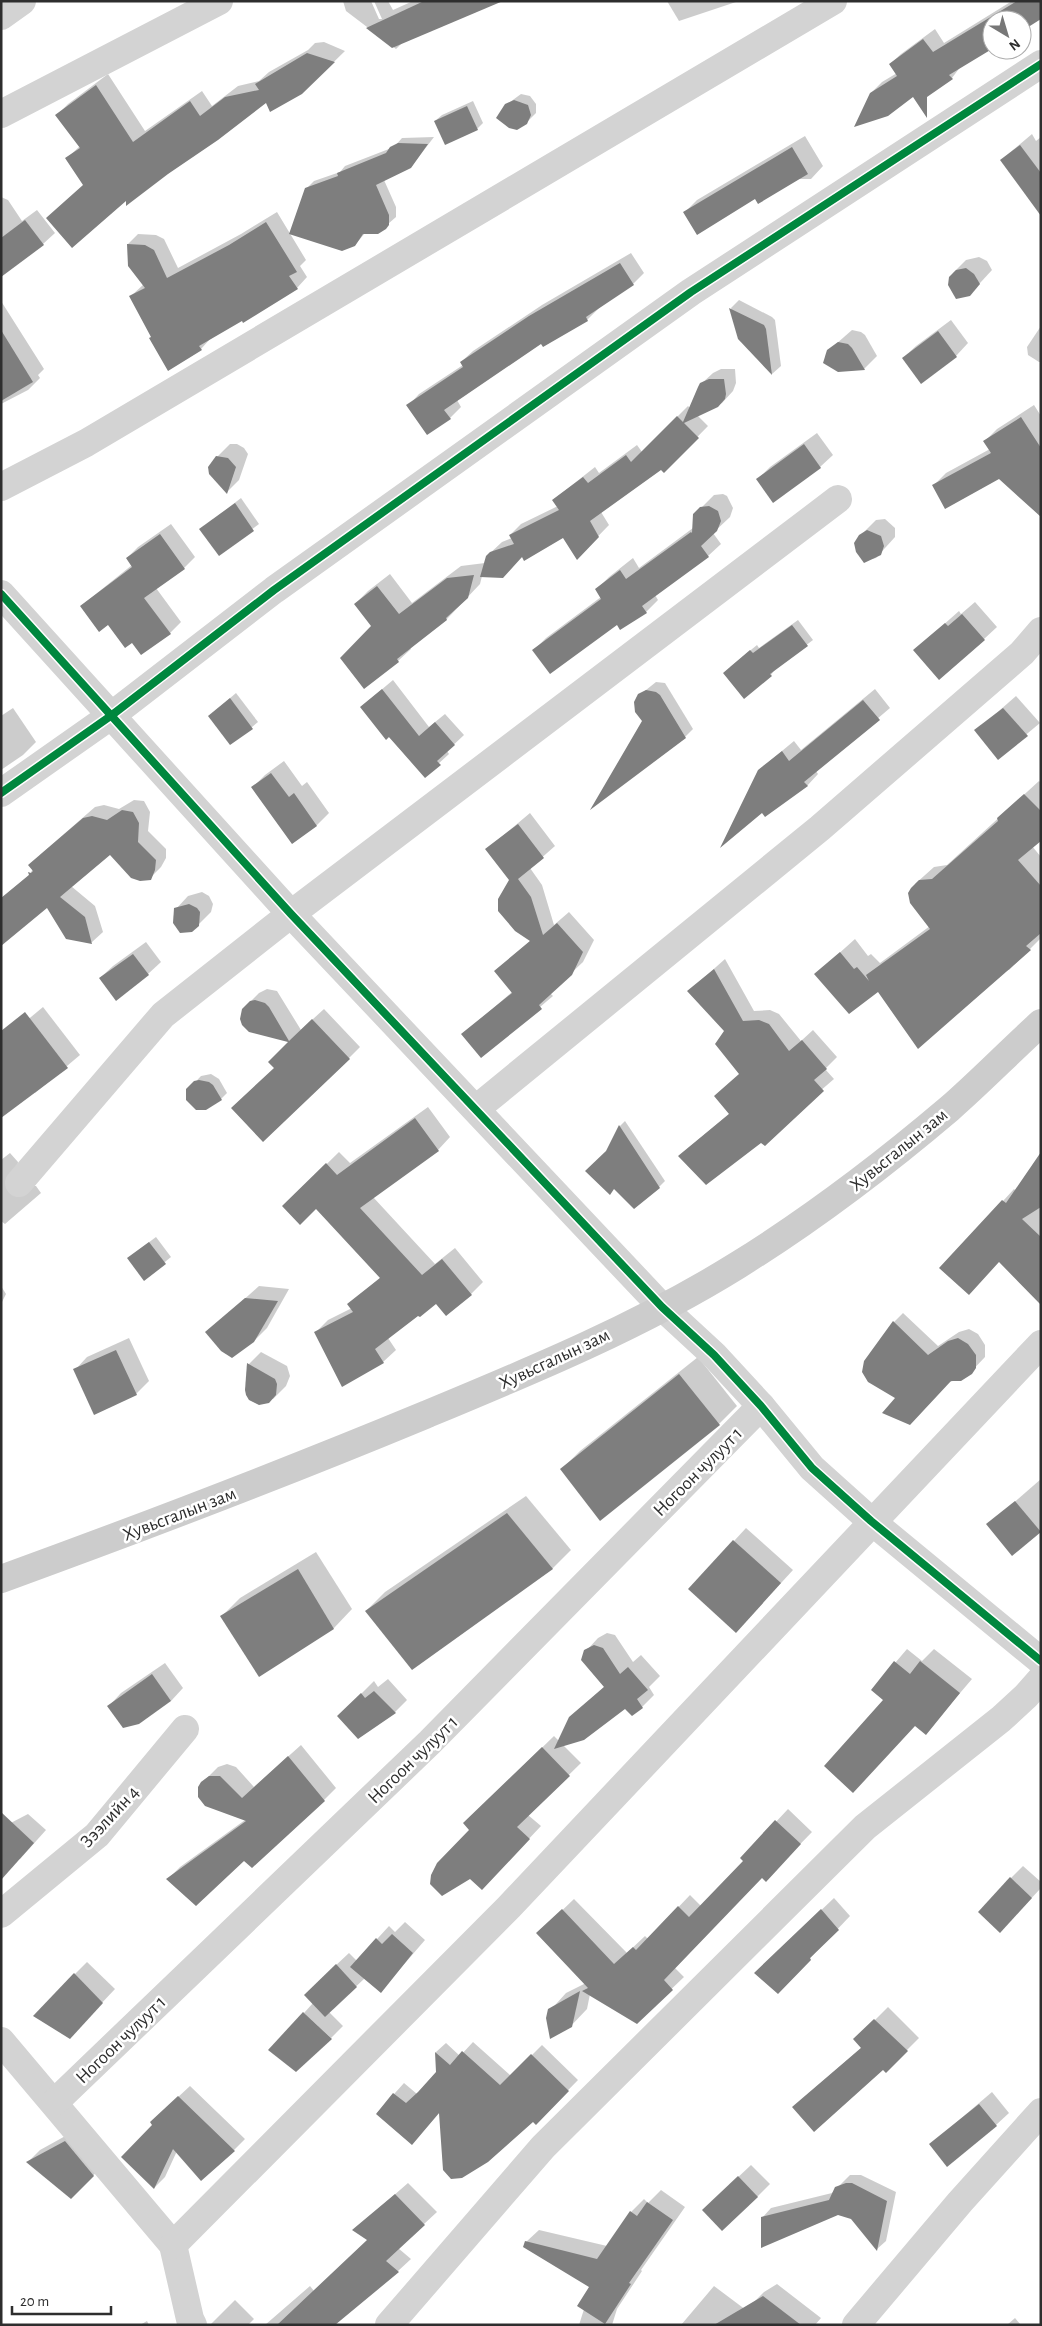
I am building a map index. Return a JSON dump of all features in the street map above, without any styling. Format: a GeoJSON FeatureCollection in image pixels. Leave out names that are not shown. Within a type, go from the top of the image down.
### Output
{"type":"FeatureCollection","features":[{"type":"Feature","properties":{"kind":"main road","name":"Хувьсгалын зам"},"geometry":{"type":"LineString","coordinates":[[1,1579],[188,1511],[408,1422],[522,1375],[662,1307],[737,1266],[871,1172],[950,1108],[1041,1023]]}},
{"type":"Feature","properties":{"kind":"street"},"geometry":{"type":"LineString","coordinates":[[1,16],[22,1]]}},
{"type":"Feature","properties":{"kind":"street"},"geometry":{"type":"LineString","coordinates":[[1,114],[219,1]]}},
{"type":"Feature","properties":{"kind":"street"},"geometry":{"type":"LineString","coordinates":[[1,487],[93,439],[833,1]]}},
{"type":"Feature","properties":{"kind":"street"},"geometry":{"type":"LineString","coordinates":[[1,794],[112,715],[274,590],[691,292],[1041,64]]}},
{"type":"Feature","properties":{"kind":"street"},"geometry":{"type":"LineString","coordinates":[[19,1183],[163,1015],[292,914],[838,500]]}},
{"type":"Feature","properties":{"kind":"street"},"geometry":{"type":"LineString","coordinates":[[1,594],[292,914],[477,1108],[662,1307],[714,1355],[761,1406],[812,1468],[871,1521],[1041,1660]]}},
{"type":"Feature","properties":{"kind":"street"},"geometry":{"type":"LineString","coordinates":[[477,1108],[820,828],[1022,653],[1041,631]]}},
{"type":"Feature","properties":{"kind":"street"},"geometry":{"type":"LineString","coordinates":[[173,2245],[509,1908],[871,1521],[1041,1344]]}},
{"type":"Feature","properties":{"kind":"street","name":"Ногоон чулуут 1"},"geometry":{"type":"LineString","coordinates":[[54,2102],[430,1742],[761,1406]]}},
{"type":"Feature","properties":{"kind":"street"},"geometry":{"type":"LineString","coordinates":[[389,2325],[543,2147],[865,1827],[1001,1719],[1041,1679]]}},
{"type":"Feature","properties":{"kind":"street","name":"Зээлийн 4"},"geometry":{"type":"LineString","coordinates":[[1,1914],[97,1835],[185,1728]]}},
{"type":"Feature","properties":{"kind":"street"},"geometry":{"type":"LineString","coordinates":[[1,2041],[173,2245],[193,2325]]}},
{"type":"Feature","properties":{"kind":"street"},"geometry":{"type":"LineString","coordinates":[[856,2325],[960,2202],[1041,2112]]}},
{"type":"Feature","properties":{"kind":"building"},"geometry":{"type":"Polygon","coordinates":[[[424,1],[503,1],[392,48],[366,28],[424,1]]]}},
{"type":"Feature","properties":{"kind":"building"},"geometry":{"type":"Polygon","coordinates":[[[1017,1],[1041,1],[1041,19],[1032,25],[1032,10],[1002,10],[1017,1]]]}},
{"type":"Feature","properties":{"kind":"building"},"geometry":{"type":"Polygon","coordinates":[[[982,22],[982,55],[949,75],[953,79],[927,97],[927,118],[913,97],[888,116],[854,127],[870,93],[897,76],[889,64],[923,39],[933,52],[982,22]]]}},
{"type":"Feature","properties":{"kind":"building"},"geometry":{"type":"Polygon","coordinates":[[[307,53],[335,62],[302,94],[270,112],[266,103],[126,206],[126,201],[72,248],[46,218],[83,185],[65,158],[80,148],[55,115],[96,85],[133,142],[190,101],[200,116],[225,97],[259,90],[255,84],[307,53]]]}},
{"type":"Feature","properties":{"kind":"building"},"geometry":{"type":"Polygon","coordinates":[[[514,100],[528,105],[531,115],[527,124],[517,130],[509,128],[496,118],[505,104],[514,100]]]}},
{"type":"Feature","properties":{"kind":"building"},"geometry":{"type":"Polygon","coordinates":[[[467,106],[478,130],[445,145],[434,121],[467,106]]]}},
{"type":"Feature","properties":{"kind":"building"},"geometry":{"type":"Polygon","coordinates":[[[398,143],[428,144],[411,168],[376,185],[389,215],[389,225],[386,229],[378,234],[363,234],[355,246],[342,251],[289,234],[305,188],[338,176],[337,173],[386,153],[390,147],[398,143]]]}},
{"type":"Feature","properties":{"kind":"building"},"geometry":{"type":"Polygon","coordinates":[[[1020,145],[1041,173],[1041,216],[1000,160],[1020,145]]]}},
{"type":"Feature","properties":{"kind":"building"},"geometry":{"type":"Polygon","coordinates":[[[792,147],[808,174],[758,204],[755,199],[697,235],[683,212],[792,147]]]}},
{"type":"Feature","properties":{"kind":"building"},"geometry":{"type":"Polygon","coordinates":[[[25,220],[44,245],[1,277],[1,238],[25,220]]]}},
{"type":"Feature","properties":{"kind":"building"},"geometry":{"type":"Polygon","coordinates":[[[266,222],[297,272],[289,276],[298,289],[243,323],[242,321],[199,346],[202,350],[168,371],[149,338],[151,337],[129,296],[145,288],[128,266],[127,244],[145,245],[154,250],[167,278],[229,245],[266,222]]]}},
{"type":"Feature","properties":{"kind":"building"},"geometry":{"type":"Polygon","coordinates":[[[620,263],[634,285],[586,317],[588,321],[543,347],[541,344],[444,410],[451,419],[427,435],[406,405],[463,367],[460,362],[529,316],[620,263]]]}},
{"type":"Feature","properties":{"kind":"building"},"geometry":{"type":"Polygon","coordinates":[[[966,268],[974,274],[980,284],[970,296],[956,299],[948,285],[949,277],[956,270],[966,268]]]}},
{"type":"Feature","properties":{"kind":"building"},"geometry":{"type":"Polygon","coordinates":[[[729,308],[764,325],[772,375],[738,339],[729,308]]]}},
{"type":"Feature","properties":{"kind":"building"},"geometry":{"type":"Polygon","coordinates":[[[1,330],[33,382],[1,401],[1,330]]]}},
{"type":"Feature","properties":{"kind":"building"},"geometry":{"type":"Polygon","coordinates":[[[938,331],[957,357],[921,384],[902,358],[938,331]]]}},
{"type":"Feature","properties":{"kind":"building"},"geometry":{"type":"Polygon","coordinates":[[[838,342],[848,344],[852,348],[865,370],[838,372],[823,363],[827,350],[838,342]]]}},
{"type":"Feature","properties":{"kind":"building"},"geometry":{"type":"Polygon","coordinates":[[[709,379],[724,379],[726,394],[725,399],[718,407],[684,423],[699,438],[664,473],[661,470],[590,521],[599,537],[577,560],[563,538],[524,561],[522,557],[503,578],[480,577],[486,556],[490,552],[514,544],[509,535],[559,510],[552,500],[583,477],[588,483],[626,455],[631,462],[677,416],[683,422],[700,383],[709,379]]]}},
{"type":"Feature","properties":{"kind":"building"},"geometry":{"type":"Polygon","coordinates":[[[1021,417],[1041,448],[1041,517],[999,479],[945,509],[932,485],[991,453],[983,441],[1021,417]]]}},
{"type":"Feature","properties":{"kind":"building"},"geometry":{"type":"Polygon","coordinates":[[[804,444],[821,468],[773,503],[756,479],[804,444]]]}},
{"type":"Feature","properties":{"kind":"building"},"geometry":{"type":"Polygon","coordinates":[[[216,456],[228,458],[236,467],[227,494],[209,474],[208,467],[216,456]]]}},
{"type":"Feature","properties":{"kind":"building"},"geometry":{"type":"Polygon","coordinates":[[[235,503],[254,531],[219,556],[199,529],[235,503]]]}},
{"type":"Feature","properties":{"kind":"building"},"geometry":{"type":"Polygon","coordinates":[[[709,506],[718,511],[721,521],[717,531],[701,546],[709,557],[642,606],[647,613],[620,630],[617,625],[550,674],[532,650],[601,599],[595,589],[620,570],[626,579],[692,533],[693,514],[700,507],[709,506]]]}},
{"type":"Feature","properties":{"kind":"building"},"geometry":{"type":"Polygon","coordinates":[[[867,530],[881,536],[884,546],[881,555],[864,563],[856,552],[854,543],[859,535],[867,530]]]}},
{"type":"Feature","properties":{"kind":"building"},"geometry":{"type":"Polygon","coordinates":[[[160,534],[185,569],[144,598],[171,634],[141,655],[132,643],[125,648],[108,625],[99,632],[80,606],[132,567],[126,558],[160,534]]]}},
{"type":"Feature","properties":{"kind":"building"},"geometry":{"type":"Polygon","coordinates":[[[474,575],[468,598],[446,618],[447,620],[397,659],[399,662],[364,689],[340,658],[371,626],[354,604],[377,586],[399,614],[447,578],[474,575]]]}},
{"type":"Feature","properties":{"kind":"building"},"geometry":{"type":"Polygon","coordinates":[[[962,614],[985,640],[939,680],[913,650],[945,623],[948,626],[962,614]]]}},
{"type":"Feature","properties":{"kind":"building"},"geometry":{"type":"Polygon","coordinates":[[[792,625],[808,646],[770,674],[772,676],[744,699],[723,673],[750,650],[753,653],[792,625]]]}},
{"type":"Feature","properties":{"kind":"building"},"geometry":{"type":"Polygon","coordinates":[[[382,689],[419,736],[435,722],[455,745],[437,761],[441,765],[425,778],[389,737],[386,740],[360,707],[382,689]]]}},
{"type":"Feature","properties":{"kind":"building"},"geometry":{"type":"Polygon","coordinates":[[[646,690],[660,695],[686,738],[590,810],[642,721],[635,712],[634,702],[638,694],[646,690]]]}},
{"type":"Feature","properties":{"kind":"building"},"geometry":{"type":"Polygon","coordinates":[[[230,698],[253,729],[230,745],[208,716],[230,698]]]}},
{"type":"Feature","properties":{"kind":"building"},"geometry":{"type":"Polygon","coordinates":[[[863,700],[880,720],[804,782],[808,786],[765,817],[762,813],[720,848],[758,770],[782,751],[789,761],[863,700]]]}},
{"type":"Feature","properties":{"kind":"building"},"geometry":{"type":"Polygon","coordinates":[[[1003,708],[1028,736],[998,760],[974,730],[1003,708]]]}},
{"type":"Feature","properties":{"kind":"building"},"geometry":{"type":"Polygon","coordinates":[[[271,773],[289,797],[294,793],[317,826],[292,844],[251,787],[271,773]]]}},
{"type":"Feature","properties":{"kind":"building"},"geometry":{"type":"Polygon","coordinates":[[[1024,794],[1041,811],[1041,841],[1018,860],[1041,886],[1041,933],[1026,946],[1031,950],[918,1049],[878,992],[849,1014],[814,974],[840,952],[854,969],[857,967],[869,981],[866,975],[930,929],[910,903],[908,893],[911,888],[919,880],[932,879],[998,821],[997,818],[1024,794]]]}},
{"type":"Feature","properties":{"kind":"building"},"geometry":{"type":"Polygon","coordinates":[[[122,810],[133,812],[139,823],[138,842],[156,860],[151,880],[140,881],[131,878],[110,855],[60,897],[85,917],[92,944],[66,939],[47,908],[1,946],[1,898],[29,875],[28,872],[31,873],[33,871],[28,865],[83,818],[92,816],[107,820],[122,810]]]}},
{"type":"Feature","properties":{"kind":"building"},"geometry":{"type":"Polygon","coordinates":[[[518,824],[544,858],[518,879],[531,897],[543,935],[557,923],[583,952],[572,975],[539,1005],[542,1009],[481,1058],[461,1034],[512,993],[494,971],[530,941],[515,931],[498,911],[498,899],[509,880],[485,849],[518,824]]]}},
{"type":"Feature","properties":{"kind":"building"},"geometry":{"type":"Polygon","coordinates":[[[189,904],[200,912],[199,926],[192,932],[180,933],[173,923],[174,908],[189,904]]]}},
{"type":"Feature","properties":{"kind":"building"},"geometry":{"type":"Polygon","coordinates":[[[133,954],[149,975],[116,1001],[99,978],[133,954]]]}},
{"type":"Feature","properties":{"kind":"building"},"geometry":{"type":"Polygon","coordinates":[[[714,969],[743,1021],[759,1020],[769,1024],[789,1051],[802,1040],[827,1069],[814,1080],[824,1091],[765,1146],[761,1143],[706,1185],[678,1156],[729,1114],[714,1096],[739,1074],[715,1044],[724,1031],[687,991],[714,969]]]}},
{"type":"Feature","properties":{"kind":"building"},"geometry":{"type":"Polygon","coordinates":[[[255,1000],[265,1003],[269,1007],[289,1041],[312,1019],[350,1059],[263,1142],[231,1108],[274,1068],[268,1062],[288,1042],[249,1032],[242,1025],[240,1019],[242,1009],[250,1001],[255,1000]]]}},
{"type":"Feature","properties":{"kind":"building"},"geometry":{"type":"Polygon","coordinates":[[[25,1012],[68,1068],[1,1118],[1,1031],[25,1012]]]}},
{"type":"Feature","properties":{"kind":"building"},"geometry":{"type":"Polygon","coordinates":[[[199,1080],[213,1085],[222,1100],[206,1110],[196,1110],[186,1100],[186,1089],[194,1081],[199,1080]]]}},
{"type":"Feature","properties":{"kind":"building"},"geometry":{"type":"Polygon","coordinates":[[[415,1118],[439,1151],[360,1208],[422,1275],[442,1259],[472,1295],[446,1316],[436,1304],[420,1317],[418,1316],[375,1349],[384,1363],[342,1387],[314,1332],[353,1312],[347,1304],[380,1278],[316,1209],[300,1225],[282,1206],[326,1163],[337,1175],[415,1118]]]}},
{"type":"Feature","properties":{"kind":"building"},"geometry":{"type":"Polygon","coordinates":[[[619,1125],[660,1188],[634,1209],[614,1189],[610,1195],[585,1171],[606,1151],[619,1125]]]}},
{"type":"Feature","properties":{"kind":"building"},"geometry":{"type":"Polygon","coordinates":[[[1041,1152],[1041,1207],[1022,1219],[1041,1237],[1041,1305],[999,1262],[969,1295],[939,1268],[1002,1200],[1006,1203],[1041,1152]]]}},
{"type":"Feature","properties":{"kind":"building"},"geometry":{"type":"Polygon","coordinates":[[[149,1242],[166,1264],[144,1281],[127,1258],[149,1242]]]}},
{"type":"Feature","properties":{"kind":"building"},"geometry":{"type":"Polygon","coordinates":[[[245,1298],[278,1301],[254,1342],[232,1358],[221,1351],[205,1332],[245,1298]]]}},
{"type":"Feature","properties":{"kind":"building"},"geometry":{"type":"Polygon","coordinates":[[[893,1321],[928,1355],[948,1341],[958,1338],[968,1344],[976,1355],[976,1368],[972,1374],[961,1381],[951,1381],[910,1425],[882,1413],[895,1398],[868,1382],[862,1372],[864,1361],[893,1321]]]}},
{"type":"Feature","properties":{"kind":"building"},"geometry":{"type":"Polygon","coordinates":[[[116,1350],[137,1395],[94,1415],[73,1369],[116,1350]]]}},
{"type":"Feature","properties":{"kind":"building"},"geometry":{"type":"Polygon","coordinates":[[[247,1363],[275,1379],[277,1384],[276,1395],[269,1403],[259,1405],[249,1400],[246,1395],[247,1363]]]}},
{"type":"Feature","properties":{"kind":"building"},"geometry":{"type":"Polygon","coordinates":[[[679,1374],[720,1425],[600,1521],[560,1469],[679,1374]]]}},
{"type":"Feature","properties":{"kind":"building"},"geometry":{"type":"Polygon","coordinates":[[[1015,1501],[1041,1532],[1012,1556],[986,1524],[1015,1501]]]}},
{"type":"Feature","properties":{"kind":"building"},"geometry":{"type":"Polygon","coordinates":[[[507,1513],[553,1569],[412,1670],[365,1611],[507,1513]]]}},
{"type":"Feature","properties":{"kind":"building"},"geometry":{"type":"Polygon","coordinates":[[[733,1540],[781,1583],[736,1633],[688,1589],[733,1540]]]}},
{"type":"Feature","properties":{"kind":"building"},"geometry":{"type":"Polygon","coordinates":[[[298,1569],[334,1629],[259,1677],[220,1616],[298,1569]]]}},
{"type":"Feature","properties":{"kind":"building"},"geometry":{"type":"Polygon","coordinates":[[[594,1645],[603,1648],[620,1674],[628,1667],[648,1690],[637,1699],[643,1708],[632,1716],[625,1709],[584,1740],[554,1749],[569,1717],[604,1687],[581,1660],[584,1650],[594,1645]]]}},
{"type":"Feature","properties":{"kind":"building"},"geometry":{"type":"Polygon","coordinates":[[[894,1661],[910,1674],[920,1661],[960,1693],[926,1735],[915,1726],[853,1793],[824,1766],[883,1700],[871,1690],[894,1661]]]}},
{"type":"Feature","properties":{"kind":"building"},"geometry":{"type":"Polygon","coordinates":[[[152,1674],[171,1701],[139,1724],[123,1728],[107,1706],[152,1674]]]}},
{"type":"Feature","properties":{"kind":"building"},"geometry":{"type":"Polygon","coordinates":[[[374,1691],[396,1713],[358,1739],[337,1716],[361,1693],[365,1698],[374,1691]]]}},
{"type":"Feature","properties":{"kind":"building"},"geometry":{"type":"Polygon","coordinates":[[[542,1747],[570,1776],[517,1827],[530,1839],[482,1890],[470,1879],[442,1896],[430,1884],[431,1875],[437,1863],[469,1830],[463,1823],[542,1747]]]}},
{"type":"Feature","properties":{"kind":"building"},"geometry":{"type":"Polygon","coordinates":[[[288,1756],[325,1801],[252,1868],[244,1861],[196,1906],[166,1879],[246,1821],[205,1806],[198,1797],[198,1787],[201,1782],[209,1776],[220,1776],[242,1798],[288,1756]]]}},
{"type":"Feature","properties":{"kind":"building"},"geometry":{"type":"Polygon","coordinates":[[[1,1812],[34,1843],[1,1880],[1,1812]]]}},
{"type":"Feature","properties":{"kind":"building"},"geometry":{"type":"Polygon","coordinates":[[[775,1820],[801,1844],[766,1882],[762,1878],[664,1980],[673,1990],[637,2024],[582,1991],[588,1988],[536,1933],[562,1909],[614,1964],[633,1947],[636,1950],[678,1906],[689,1917],[743,1861],[740,1858],[775,1820]]]}},
{"type":"Feature","properties":{"kind":"building"},"geometry":{"type":"Polygon","coordinates":[[[1010,1877],[1032,1898],[1000,1933],[978,1912],[1010,1877]]]}},
{"type":"Feature","properties":{"kind":"building"},"geometry":{"type":"Polygon","coordinates":[[[821,1909],[839,1930],[810,1958],[811,1960],[778,1994],[754,1973],[821,1909]]]}},
{"type":"Feature","properties":{"kind":"building"},"geometry":{"type":"Polygon","coordinates":[[[392,1934],[413,1953],[381,1993],[350,1967],[376,1938],[382,1944],[392,1934]]]}},
{"type":"Feature","properties":{"kind":"building"},"geometry":{"type":"Polygon","coordinates":[[[336,1964],[357,1987],[325,2017],[304,1995],[336,1964]]]}},
{"type":"Feature","properties":{"kind":"building"},"geometry":{"type":"Polygon","coordinates":[[[74,1973],[103,2003],[70,2039],[33,2016],[74,1973]]]}},
{"type":"Feature","properties":{"kind":"building"},"geometry":{"type":"Polygon","coordinates":[[[580,1991],[572,2027],[550,2039],[546,2018],[548,2009],[580,1991]]]}},
{"type":"Feature","properties":{"kind":"building"},"geometry":{"type":"Polygon","coordinates":[[[303,2012],[332,2039],[296,2072],[268,2050],[303,2012]]]}},
{"type":"Feature","properties":{"kind":"building"},"geometry":{"type":"Polygon","coordinates":[[[874,2019],[908,2051],[886,2073],[883,2070],[814,2132],[792,2107],[861,2048],[853,2039],[874,2019]]]}},
{"type":"Feature","properties":{"kind":"building"},"geometry":{"type":"Polygon","coordinates":[[[462,2051],[500,2085],[531,2054],[569,2091],[536,2125],[533,2122],[488,2162],[462,2178],[451,2179],[443,2170],[439,2113],[412,2145],[376,2114],[393,2093],[406,2103],[418,2092],[436,2072],[435,2052],[450,2065],[462,2051]]]}},
{"type":"Feature","properties":{"kind":"building"},"geometry":{"type":"Polygon","coordinates":[[[178,2096],[235,2151],[201,2181],[173,2149],[154,2189],[121,2157],[152,2125],[150,2122],[178,2096]]]}},
{"type":"Feature","properties":{"kind":"building"},"geometry":{"type":"Polygon","coordinates":[[[979,2104],[997,2126],[947,2167],[929,2144],[979,2104]]]}},
{"type":"Feature","properties":{"kind":"building"},"geometry":{"type":"Polygon","coordinates":[[[65,2141],[94,2176],[71,2199],[26,2162],[65,2141]]]}},
{"type":"Feature","properties":{"kind":"building"},"geometry":{"type":"Polygon","coordinates":[[[738,2176],[758,2197],[722,2231],[702,2210],[738,2176]]]}},
{"type":"Feature","properties":{"kind":"building"},"geometry":{"type":"Polygon","coordinates":[[[852,2183],[887,2201],[877,2251],[851,2219],[838,2215],[761,2248],[761,2217],[829,2200],[835,2187],[852,2183]]]}},
{"type":"Feature","properties":{"kind":"building"},"geometry":{"type":"Polygon","coordinates":[[[395,2194],[425,2225],[386,2261],[399,2272],[335,2325],[277,2325],[367,2240],[352,2230],[395,2194]]]}},
{"type":"Feature","properties":{"kind":"building"},"geometry":{"type":"Polygon","coordinates":[[[647,2202],[673,2220],[629,2283],[631,2284],[605,2324],[577,2306],[589,2287],[523,2247],[525,2241],[597,2259],[630,2211],[637,2216],[647,2202]]]}},
{"type":"Feature","properties":{"kind":"building"},"geometry":{"type":"Polygon","coordinates":[[[763,2296],[801,2325],[714,2325],[763,2296]]]}},
{"type":"Feature","properties":{"kind":"cycle path"},"geometry":{"type":"LineString","coordinates":[[1,793],[112,715],[274,590],[691,292],[1041,64]]}},
{"type":"Feature","properties":{"kind":"cycle path"},"geometry":{"type":"LineString","coordinates":[[1,594],[291,914],[662,1307],[714,1355],[761,1406],[812,1468],[871,1521],[1041,1661]]}}]}
